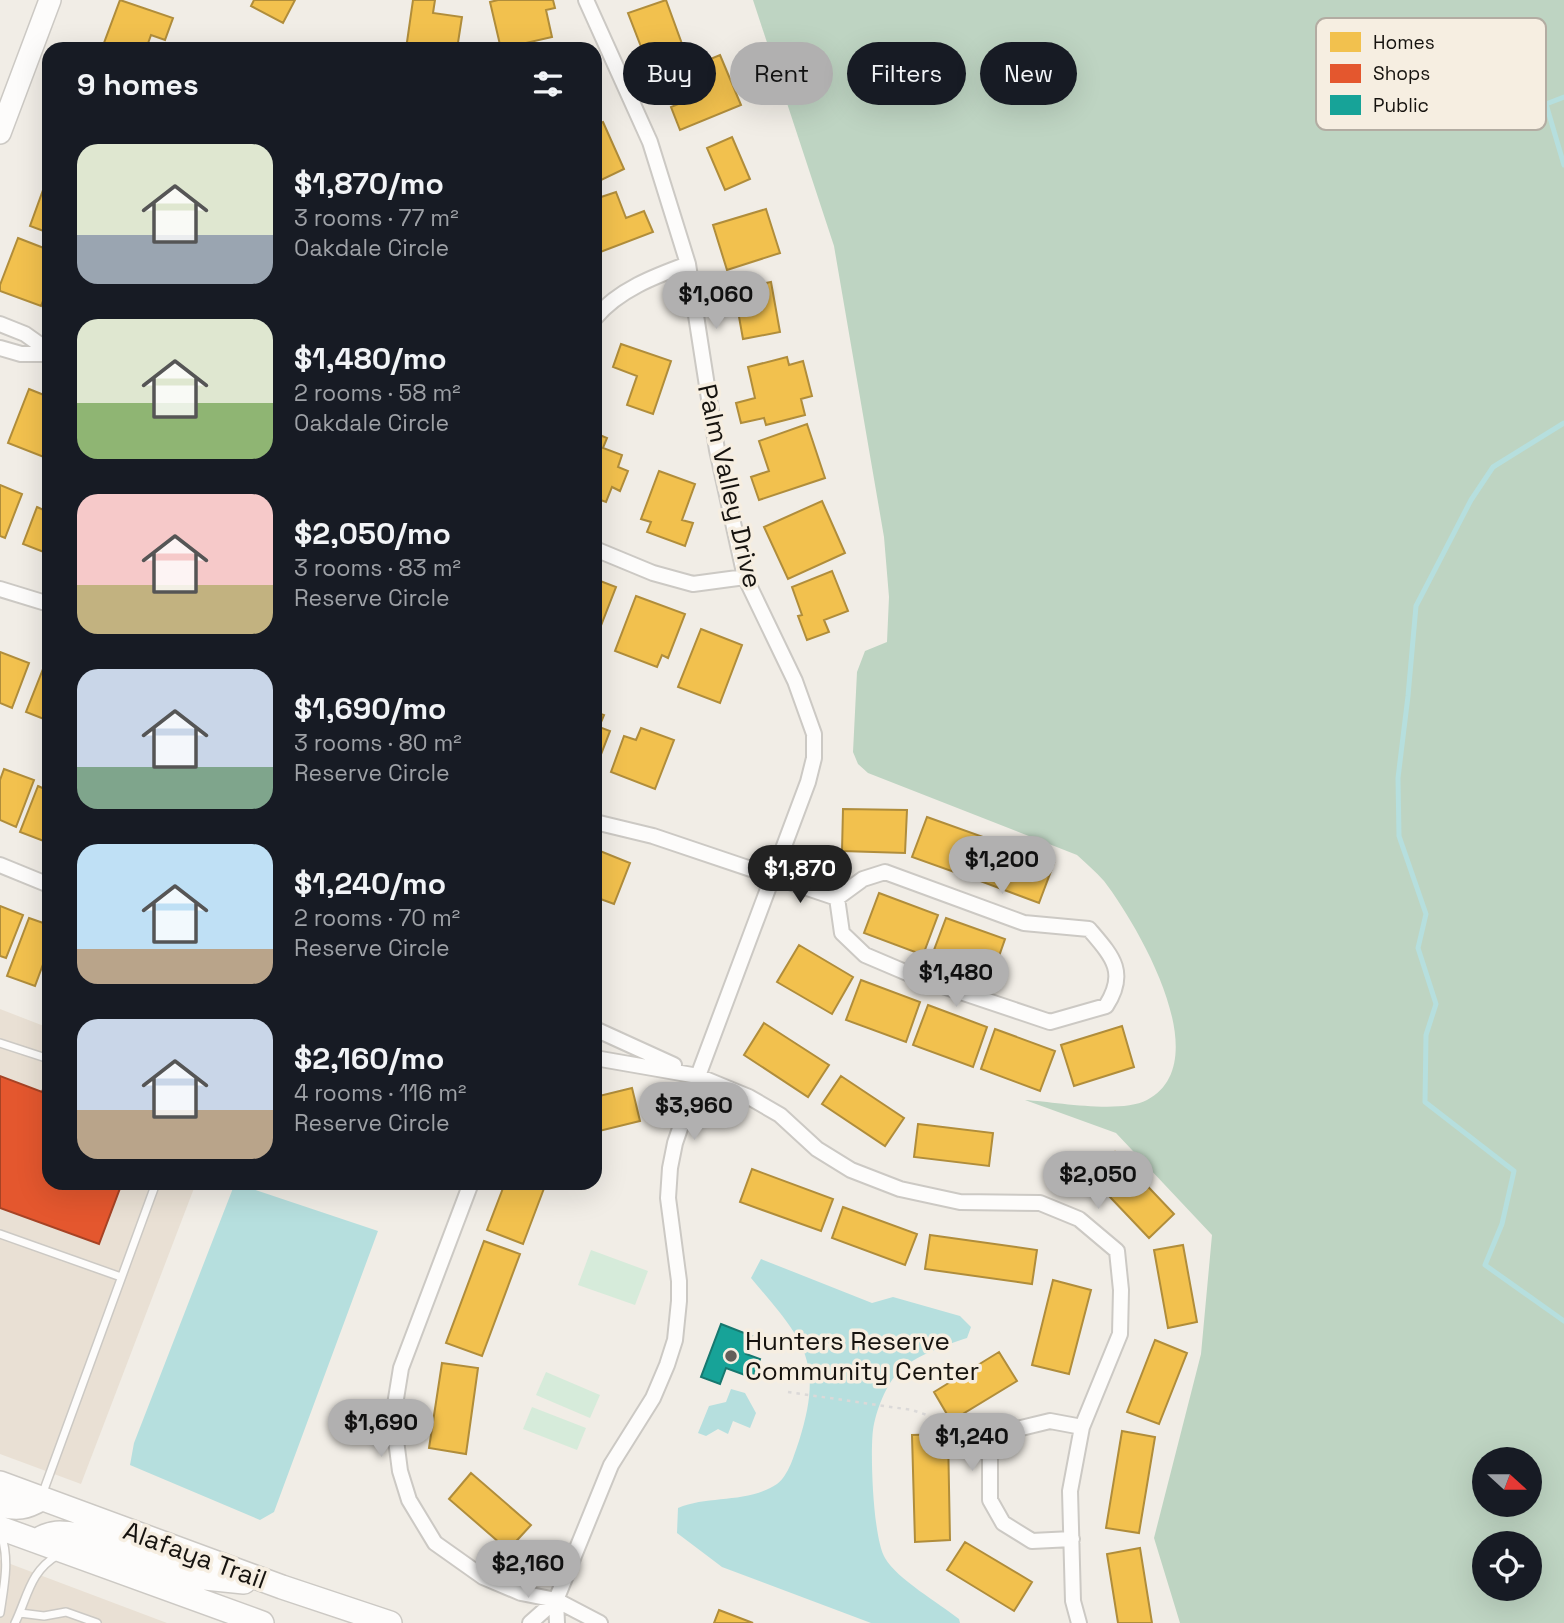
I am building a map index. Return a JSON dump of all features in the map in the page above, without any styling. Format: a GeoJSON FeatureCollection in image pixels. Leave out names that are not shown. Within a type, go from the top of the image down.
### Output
{"type":"FeatureCollection","features":[{"type":"Feature","properties":{"kind":"main road","name":"Alafaya Trail"},"geometry":{"type":"LineString","coordinates":[[0,1483],[282,1587],[390,1623]]}},
{"type":"Feature","properties":{"kind":"main road"},"geometry":{"type":"LineString","coordinates":[[0,1505],[15,1509],[29,1506],[41,1499]]}},
{"type":"Feature","properties":{"kind":"main road","name":"Alafaya Trail"},"geometry":{"type":"LineString","coordinates":[[0,1529],[262,1623]]}},
{"type":"Feature","properties":{"kind":"main road"},"geometry":{"type":"LineString","coordinates":[[36,1541],[59,1531],[79,1535],[195,1577],[282,1587]]}},
{"type":"Feature","properties":{"kind":"street"},"geometry":{"type":"LineString","coordinates":[[0,133],[50,0]]}},
{"type":"Feature","properties":{"kind":"street","name":"Palm Valley Drive"},"geometry":{"type":"LineString","coordinates":[[557,1623],[556,1600],[611,1465],[653,1398],[675,1340],[679,1281],[670,1226],[670,1168],[682,1119],[773,878],[814,758],[814,734],[795,681],[746,577],[717,450],[688,264],[650,142],[586,0]]}},
{"type":"Feature","properties":{"kind":"street"},"geometry":{"type":"LineString","coordinates":[[602,310],[644,281],[688,264]]}},
{"type":"Feature","properties":{"kind":"street"},"geometry":{"type":"LineString","coordinates":[[0,324],[25,334],[42,347]]}},
{"type":"Feature","properties":{"kind":"street"},"geometry":{"type":"LineString","coordinates":[[0,348],[21,354],[42,352]]}},
{"type":"Feature","properties":{"kind":"street"},"geometry":{"type":"LineString","coordinates":[[602,552],[653,573],[693,584],[746,577]]}},
{"type":"Feature","properties":{"kind":"street"},"geometry":{"type":"LineString","coordinates":[[0,589],[42,602]]}},
{"type":"Feature","properties":{"kind":"street"},"geometry":{"type":"LineString","coordinates":[[602,824],[653,835],[837,898]]}},
{"type":"Feature","properties":{"kind":"street"},"geometry":{"type":"LineString","coordinates":[[0,864],[42,882]]}},
{"type":"Feature","properties":{"kind":"street"},"geometry":{"type":"LineString","coordinates":[[885,872],[1024,923],[1089,929],[1111,955],[1118,974],[1115,992],[1106,1006],[1050,1022],[1004,1008],[919,978],[865,955],[842,933],[837,898],[863,879],[885,872]]}},
{"type":"Feature","properties":{"kind":"street"},"geometry":{"type":"LineString","coordinates":[[602,1032],[749,1097],[780,1115],[817,1149],[851,1170],[900,1189],[960,1202],[1040,1203],[1079,1219],[1117,1251],[1121,1290],[1120,1334],[1082,1427],[1070,1491],[1073,1601],[1079,1623]]}},
{"type":"Feature","properties":{"kind":"street"},"geometry":{"type":"LineString","coordinates":[[602,1059],[698,1076]]}},
{"type":"Feature","properties":{"kind":"street"},"geometry":{"type":"LineString","coordinates":[[468,1190],[401,1368],[393,1416],[400,1471],[409,1500],[435,1543],[483,1577],[521,1593],[556,1600],[600,1623]]}},
{"type":"Feature","properties":{"kind":"street"},"geometry":{"type":"LineString","coordinates":[[1072,1539],[1032,1541],[1003,1523],[990,1500],[990,1457],[1005,1433],[1050,1421],[1082,1427]]}},
{"type":"Feature","properties":{"kind":"street","name":"Palm Valley Drive"},"geometry":{"type":"LineString","coordinates":[[530,1623],[556,1600]]}},
{"type":"Feature","properties":{"kind":"lane"},"geometry":{"type":"LineString","coordinates":[[0,1043],[42,1057]]}},
{"type":"Feature","properties":{"kind":"lane"},"geometry":{"type":"LineString","coordinates":[[41,1499],[153,1190]]}},
{"type":"Feature","properties":{"kind":"lane"},"geometry":{"type":"LineString","coordinates":[[0,1234],[121,1277]]}},
{"type":"Feature","properties":{"kind":"lane"},"geometry":{"type":"LineString","coordinates":[[0,1529],[6,1547],[6,1571],[0,1613]]}},
{"type":"Feature","properties":{"kind":"lane"},"geometry":{"type":"LineString","coordinates":[[15,1623],[35,1574],[48,1561],[65,1552]]}},
{"type":"Feature","properties":{"kind":"lane"},"geometry":{"type":"LineString","coordinates":[[20,1613],[44,1616],[66,1612],[97,1623]]}},
{"type":"Feature","properties":{"kind":"path"},"geometry":{"type":"LineString","coordinates":[[788,1392],[912,1410],[930,1416],[943,1427],[974,1428],[998,1443]]}},
{"type":"Feature","properties":{"kind":"shaded area"},"geometry":{"type":"Polygon","coordinates":[[[0,1009],[42,1025],[42,1190],[193,1190],[81,1484],[0,1454],[0,1009]]]}},
{"type":"Feature","properties":{"kind":"shaded area"},"geometry":{"type":"Polygon","coordinates":[[[0,1560],[167,1623],[0,1623],[0,1560]]]}},
{"type":"Feature","properties":{"kind":"green space"},"geometry":{"type":"Polygon","coordinates":[[[753,0],[1564,0],[1564,1623],[1180,1623],[1154,1538],[1201,1354],[1212,1235],[1116,1133],[1025,1100],[1105,1107],[1147,1100],[1167,1081],[1175,1056],[1174,1025],[1165,992],[1135,928],[1118,901],[1104,881],[1077,855],[868,773],[858,764],[853,752],[857,672],[865,651],[887,642],[889,597],[884,537],[834,246],[788,105],[833,105],[833,42],[767,42],[753,0]]]}},
{"type":"Feature","properties":{"kind":"green space"},"geometry":{"type":"Polygon","coordinates":[[[591,1250],[648,1271],[635,1305],[578,1285],[591,1250]]]}},
{"type":"Feature","properties":{"kind":"green space"},"geometry":{"type":"Polygon","coordinates":[[[546,1372],[600,1395],[590,1418],[536,1395],[546,1372]]]}},
{"type":"Feature","properties":{"kind":"green space"},"geometry":{"type":"Polygon","coordinates":[[[532,1407],[586,1428],[577,1450],[523,1429],[532,1407]]]}},
{"type":"Feature","properties":{"kind":"water"},"geometry":{"type":"Polygon","coordinates":[[[232,1190],[256,1190],[378,1231],[274,1512],[260,1520],[130,1465],[134,1443],[232,1190]]]}},
{"type":"Feature","properties":{"kind":"water"},"geometry":{"type":"Polygon","coordinates":[[[761,1259],[872,1303],[893,1297],[960,1316],[971,1327],[967,1338],[922,1356],[899,1371],[879,1406],[872,1442],[875,1515],[885,1558],[899,1574],[959,1619],[960,1623],[871,1623],[722,1567],[677,1533],[678,1508],[741,1497],[777,1484],[788,1470],[799,1441],[810,1390],[809,1369],[795,1335],[751,1278],[761,1259]]]}},
{"type":"Feature","properties":{"kind":"water"},"geometry":{"type":"Polygon","coordinates":[[[731,1389],[745,1393],[756,1413],[750,1428],[733,1421],[728,1434],[718,1429],[706,1436],[698,1433],[709,1406],[726,1402],[731,1389]]]}},
{"type":"Feature","properties":{"kind":"building: Homes"},"geometry":{"type":"Polygon","coordinates":[[[120,0],[173,18],[165,40],[151,35],[148,42],[104,42],[120,0]]]}},
{"type":"Feature","properties":{"kind":"building: Homes"},"geometry":{"type":"Polygon","coordinates":[[[254,0],[295,0],[283,23],[251,6],[254,0]]]}},
{"type":"Feature","properties":{"kind":"building: Homes"},"geometry":{"type":"Polygon","coordinates":[[[413,0],[435,0],[433,13],[462,17],[458,42],[407,42],[413,0]]]}},
{"type":"Feature","properties":{"kind":"building: Homes"},"geometry":{"type":"Polygon","coordinates":[[[553,0],[555,8],[546,10],[552,37],[530,42],[499,42],[490,2],[553,0]]]}},
{"type":"Feature","properties":{"kind":"building: Homes"},"geometry":{"type":"Polygon","coordinates":[[[666,0],[681,42],[639,42],[628,13],[666,0]]]}},
{"type":"Feature","properties":{"kind":"building: Homes"},"geometry":{"type":"Polygon","coordinates":[[[720,55],[730,79],[730,105],[741,105],[680,130],[671,107],[716,105],[716,57],[720,55]]]}},
{"type":"Feature","properties":{"kind":"building: Homes"},"geometry":{"type":"Polygon","coordinates":[[[602,122],[624,169],[602,180],[602,122]]]}},
{"type":"Feature","properties":{"kind":"building: Homes"},"geometry":{"type":"Polygon","coordinates":[[[732,137],[750,179],[725,190],[707,148],[732,137]]]}},
{"type":"Feature","properties":{"kind":"building: Homes"},"geometry":{"type":"Polygon","coordinates":[[[616,192],[626,218],[644,211],[653,232],[602,251],[602,197],[616,192]]]}},
{"type":"Feature","properties":{"kind":"building: Homes"},"geometry":{"type":"Polygon","coordinates":[[[42,193],[42,230],[30,226],[42,193]]]}},
{"type":"Feature","properties":{"kind":"building: Homes"},"geometry":{"type":"Polygon","coordinates":[[[766,209],[780,253],[727,270],[713,225],[766,209]]]}},
{"type":"Feature","properties":{"kind":"building: Homes"},"geometry":{"type":"Polygon","coordinates":[[[18,238],[42,247],[41,306],[0,291],[18,238]]]}},
{"type":"Feature","properties":{"kind":"building: Homes"},"geometry":{"type":"Polygon","coordinates":[[[771,282],[780,332],[743,339],[736,300],[742,299],[740,288],[771,282]]]}},
{"type":"Feature","properties":{"kind":"building: Homes"},"geometry":{"type":"Polygon","coordinates":[[[621,344],[671,361],[653,414],[627,405],[637,376],[613,367],[621,344]]]}},
{"type":"Feature","properties":{"kind":"building: Homes"},"geometry":{"type":"Polygon","coordinates":[[[787,357],[789,365],[803,361],[812,396],[801,399],[805,415],[766,425],[764,418],[741,423],[736,403],[755,398],[748,367],[787,357]]]}},
{"type":"Feature","properties":{"kind":"building: Homes"},"geometry":{"type":"Polygon","coordinates":[[[29,389],[42,394],[42,456],[8,443],[29,389]]]}},
{"type":"Feature","properties":{"kind":"building: Homes"},"geometry":{"type":"Polygon","coordinates":[[[807,424],[825,478],[759,500],[751,477],[769,471],[759,441],[807,424]]]}},
{"type":"Feature","properties":{"kind":"building: Homes"},"geometry":{"type":"Polygon","coordinates":[[[602,436],[607,438],[603,448],[622,455],[618,467],[628,471],[620,491],[612,487],[606,502],[602,501],[602,436]]]}},
{"type":"Feature","properties":{"kind":"building: Homes"},"geometry":{"type":"Polygon","coordinates":[[[659,471],[695,484],[682,520],[693,523],[685,546],[647,532],[651,522],[641,519],[659,471]]]}},
{"type":"Feature","properties":{"kind":"building: Homes"},"geometry":{"type":"Polygon","coordinates":[[[0,485],[22,494],[5,538],[0,536],[0,485]]]}},
{"type":"Feature","properties":{"kind":"building: Homes"},"geometry":{"type":"Polygon","coordinates":[[[822,501],[845,553],[788,579],[764,527],[822,501]]]}},
{"type":"Feature","properties":{"kind":"building: Homes"},"geometry":{"type":"Polygon","coordinates":[[[37,507],[42,509],[42,551],[23,544],[37,507]]]}},
{"type":"Feature","properties":{"kind":"building: Homes"},"geometry":{"type":"Polygon","coordinates":[[[832,571],[848,611],[824,620],[829,632],[807,640],[798,616],[802,615],[792,587],[832,571]]]}},
{"type":"Feature","properties":{"kind":"building: Homes"},"geometry":{"type":"Polygon","coordinates":[[[602,582],[616,587],[602,623],[602,582]]]}},
{"type":"Feature","properties":{"kind":"building: Homes"},"geometry":{"type":"Polygon","coordinates":[[[636,596],[685,614],[668,658],[662,655],[657,667],[615,651],[636,596]]]}},
{"type":"Feature","properties":{"kind":"building: Homes"},"geometry":{"type":"Polygon","coordinates":[[[701,629],[742,645],[720,703],[678,687],[701,629]]]}},
{"type":"Feature","properties":{"kind":"building: Homes"},"geometry":{"type":"Polygon","coordinates":[[[0,652],[29,663],[12,708],[0,703],[0,652]]]}},
{"type":"Feature","properties":{"kind":"building: Homes"},"geometry":{"type":"Polygon","coordinates":[[[42,672],[42,718],[26,712],[42,672]]]}},
{"type":"Feature","properties":{"kind":"building: Homes"},"geometry":{"type":"Polygon","coordinates":[[[602,728],[610,731],[602,752],[602,728]]]}},
{"type":"Feature","properties":{"kind":"building: Homes"},"geometry":{"type":"Polygon","coordinates":[[[641,728],[674,740],[655,789],[611,772],[624,736],[636,740],[641,728]]]}},
{"type":"Feature","properties":{"kind":"building: Homes"},"geometry":{"type":"Polygon","coordinates":[[[4,769],[34,780],[16,827],[0,820],[0,780],[4,769]]]}},
{"type":"Feature","properties":{"kind":"building: Homes"},"geometry":{"type":"Polygon","coordinates":[[[38,786],[42,788],[42,840],[20,832],[38,786]]]}},
{"type":"Feature","properties":{"kind":"building: Homes"},"geometry":{"type":"Polygon","coordinates":[[[843,809],[907,810],[905,853],[842,851],[843,809]]]}},
{"type":"Feature","properties":{"kind":"building: Homes"},"geometry":{"type":"Polygon","coordinates":[[[927,817],[986,838],[971,878],[912,857],[927,817]]]}},
{"type":"Feature","properties":{"kind":"building: Homes"},"geometry":{"type":"Polygon","coordinates":[[[994,841],[1054,863],[1039,903],[980,881],[994,841]]]}},
{"type":"Feature","properties":{"kind":"building: Homes"},"geometry":{"type":"Polygon","coordinates":[[[602,852],[630,863],[614,904],[602,900],[602,852]]]}},
{"type":"Feature","properties":{"kind":"building: Homes"},"geometry":{"type":"Polygon","coordinates":[[[879,893],[938,915],[923,955],[864,933],[879,893]]]}},
{"type":"Feature","properties":{"kind":"building: Homes"},"geometry":{"type":"Polygon","coordinates":[[[0,906],[23,915],[6,958],[0,956],[0,906]]]}},
{"type":"Feature","properties":{"kind":"building: Homes"},"geometry":{"type":"Polygon","coordinates":[[[29,918],[42,923],[42,967],[35,986],[7,976],[29,918]]]}},
{"type":"Feature","properties":{"kind":"building: Homes"},"geometry":{"type":"Polygon","coordinates":[[[946,918],[1005,939],[991,979],[931,958],[946,918]]]}},
{"type":"Feature","properties":{"kind":"building: Homes"},"geometry":{"type":"Polygon","coordinates":[[[799,945],[853,977],[832,1014],[777,982],[799,945]]]}},
{"type":"Feature","properties":{"kind":"building: Homes"},"geometry":{"type":"Polygon","coordinates":[[[861,980],[920,1002],[906,1042],[846,1020],[861,980]]]}},
{"type":"Feature","properties":{"kind":"building: Homes"},"geometry":{"type":"Polygon","coordinates":[[[928,1005],[987,1027],[973,1067],[913,1045],[928,1005]]]}},
{"type":"Feature","properties":{"kind":"building: Homes"},"geometry":{"type":"Polygon","coordinates":[[[764,1023],[829,1065],[808,1097],[744,1055],[764,1023]]]}},
{"type":"Feature","properties":{"kind":"building: Homes"},"geometry":{"type":"Polygon","coordinates":[[[1122,1026],[1134,1067],[1074,1086],[1061,1045],[1122,1026]]]}},
{"type":"Feature","properties":{"kind":"building: Homes"},"geometry":{"type":"Polygon","coordinates":[[[995,1029],[1055,1051],[1040,1091],[981,1069],[995,1029]]]}},
{"type":"Feature","properties":{"kind":"building: Homes"},"geometry":{"type":"Polygon","coordinates":[[[841,1076],[904,1118],[885,1146],[822,1104],[841,1076]]]}},
{"type":"Feature","properties":{"kind":"building: Homes"},"geometry":{"type":"Polygon","coordinates":[[[632,1088],[640,1121],[602,1130],[602,1095],[632,1088]]]}},
{"type":"Feature","properties":{"kind":"building: Homes"},"geometry":{"type":"Polygon","coordinates":[[[918,1124],[993,1133],[989,1166],[914,1157],[918,1124]]]}},
{"type":"Feature","properties":{"kind":"building: Homes"},"geometry":{"type":"Polygon","coordinates":[[[1115,1152],[1174,1214],[1149,1238],[1090,1176],[1115,1152]]]}},
{"type":"Feature","properties":{"kind":"building: Homes"},"geometry":{"type":"Polygon","coordinates":[[[752,1169],[833,1199],[821,1231],[740,1202],[752,1169]]]}},
{"type":"Feature","properties":{"kind":"building: Homes"},"geometry":{"type":"Polygon","coordinates":[[[502,1190],[543,1190],[523,1244],[487,1230],[502,1190]]]}},
{"type":"Feature","properties":{"kind":"building: Homes"},"geometry":{"type":"Polygon","coordinates":[[[843,1207],[917,1234],[905,1265],[832,1238],[843,1207]]]}},
{"type":"Feature","properties":{"kind":"building: Homes"},"geometry":{"type":"Polygon","coordinates":[[[930,1235],[1037,1250],[1032,1284],[925,1269],[930,1235]]]}},
{"type":"Feature","properties":{"kind":"building: Homes"},"geometry":{"type":"Polygon","coordinates":[[[484,1241],[520,1254],[482,1356],[446,1343],[484,1241]]]}},
{"type":"Feature","properties":{"kind":"building: Homes"},"geometry":{"type":"Polygon","coordinates":[[[1183,1245],[1197,1322],[1168,1328],[1154,1250],[1183,1245]]]}},
{"type":"Feature","properties":{"kind":"building: Homes"},"geometry":{"type":"Polygon","coordinates":[[[1053,1280],[1091,1290],[1069,1374],[1032,1365],[1053,1280]]]}},
{"type":"Feature","properties":{"kind":"building: Homes"},"geometry":{"type":"Polygon","coordinates":[[[1155,1340],[1187,1353],[1159,1424],[1127,1412],[1155,1340]]]}},
{"type":"Feature","properties":{"kind":"building: Homes"},"geometry":{"type":"Polygon","coordinates":[[[999,1352],[1017,1381],[951,1421],[934,1392],[999,1352]]]}},
{"type":"Feature","properties":{"kind":"building: Homes"},"geometry":{"type":"Polygon","coordinates":[[[442,1363],[478,1368],[466,1454],[429,1448],[442,1363]]]}},
{"type":"Feature","properties":{"kind":"building: Homes"},"geometry":{"type":"Polygon","coordinates":[[[1122,1431],[1155,1437],[1139,1533],[1106,1528],[1122,1431]]]}},
{"type":"Feature","properties":{"kind":"building: Homes"},"geometry":{"type":"Polygon","coordinates":[[[948,1434],[950,1540],[915,1542],[912,1435],[948,1434]]]}},
{"type":"Feature","properties":{"kind":"building: Homes"},"geometry":{"type":"Polygon","coordinates":[[[471,1473],[531,1525],[508,1550],[449,1499],[471,1473]]]}},
{"type":"Feature","properties":{"kind":"building: Homes"},"geometry":{"type":"Polygon","coordinates":[[[965,1542],[1032,1582],[1014,1611],[947,1570],[965,1542]]]}},
{"type":"Feature","properties":{"kind":"building: Homes"},"geometry":{"type":"Polygon","coordinates":[[[1140,1548],[1152,1623],[1118,1623],[1107,1554],[1140,1548]]]}},
{"type":"Feature","properties":{"kind":"building: Homes"},"geometry":{"type":"Polygon","coordinates":[[[719,1610],[753,1623],[714,1623],[719,1610]]]}},
{"type":"Feature","properties":{"kind":"building: Shops"},"geometry":{"type":"Polygon","coordinates":[[[0,1076],[42,1092],[42,1190],[119,1190],[99,1244],[0,1208],[0,1076]]]}},
{"type":"Feature","properties":{"kind":"building: Public","name":"Hunters Reserve Community Center"},"geometry":{"type":"Polygon","coordinates":[[[721,1324],[752,1336],[746,1354],[760,1359],[753,1378],[726,1368],[720,1384],[701,1377],[721,1324]]]}},
{"type":"Feature","properties":{"kind":"waterway"},"geometry":{"type":"LineString","coordinates":[[1564,97],[1546,104],[1564,165]]}},
{"type":"Feature","properties":{"kind":"waterway"},"geometry":{"type":"LineString","coordinates":[[1564,423],[1493,467],[1471,500],[1416,606],[1398,778],[1399,836],[1426,914],[1418,948],[1436,1004],[1426,1035],[1425,1102],[1514,1171],[1502,1224],[1485,1265],[1564,1321]]}},
{"type":"Feature","properties":{"kind":"place","name":"Hunters Reserve Community Center"},"geometry":{"type":"Point","coordinates":[731,1356]}}]}
